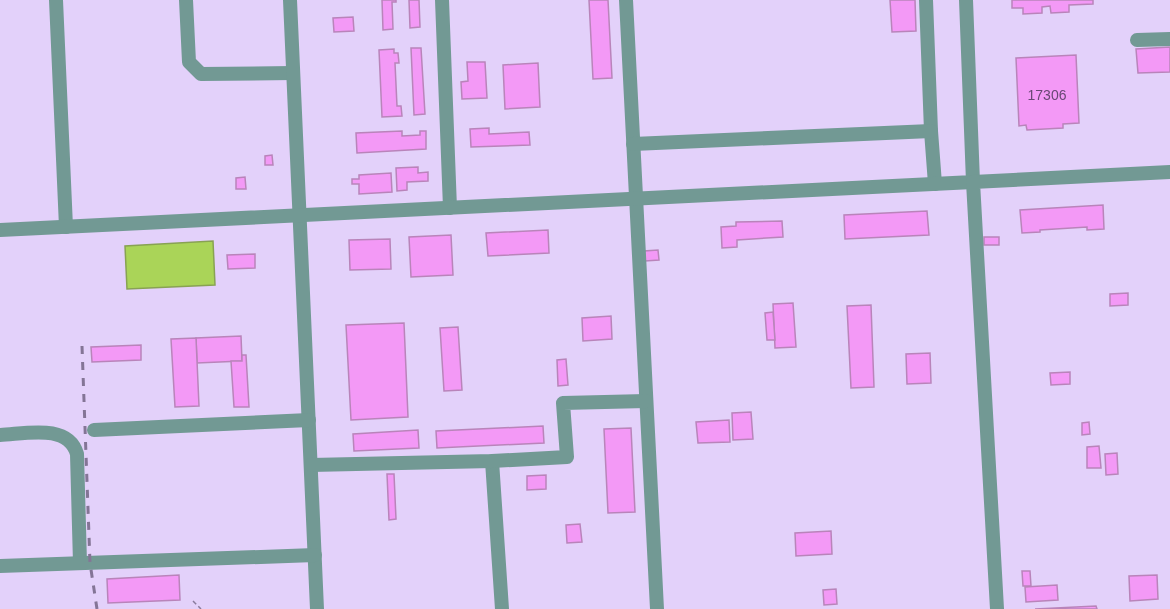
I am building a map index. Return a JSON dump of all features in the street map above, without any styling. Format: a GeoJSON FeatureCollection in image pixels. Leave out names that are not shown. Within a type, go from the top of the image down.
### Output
{"type":"FeatureCollection","features":[{"type":"Feature","properties":{"kind":"lane"},"geometry":{"type":"LineString","coordinates":[[56,0],[66,227]]}},
{"type":"Feature","properties":{"kind":"lane"},"geometry":{"type":"LineString","coordinates":[[186,0],[189,62],[201,74],[293,73]]}},
{"type":"Feature","properties":{"kind":"lane"},"geometry":{"type":"LineString","coordinates":[[290,0],[317,609]]}},
{"type":"Feature","properties":{"kind":"lane"},"geometry":{"type":"LineString","coordinates":[[442,0],[450,208]]}},
{"type":"Feature","properties":{"kind":"lane"},"geometry":{"type":"LineString","coordinates":[[626,0],[657,609]]}},
{"type":"Feature","properties":{"kind":"lane"},"geometry":{"type":"LineString","coordinates":[[926,0],[935,184]]}},
{"type":"Feature","properties":{"kind":"lane"},"geometry":{"type":"LineString","coordinates":[[966,0],[973,182],[997,609]]}},
{"type":"Feature","properties":{"kind":"lane"},"geometry":{"type":"LineString","coordinates":[[1137,40],[1170,39]]}},
{"type":"Feature","properties":{"kind":"lane"},"geometry":{"type":"LineString","coordinates":[[633,144],[931,131]]}},
{"type":"Feature","properties":{"kind":"lane"},"geometry":{"type":"LineString","coordinates":[[0,230],[1170,172]]}},
{"type":"Feature","properties":{"kind":"lane"},"geometry":{"type":"LineString","coordinates":[[311,465],[492,462],[567,457],[562,403],[646,401]]}},
{"type":"Feature","properties":{"kind":"lane"},"geometry":{"type":"LineString","coordinates":[[94,430],[309,420]]}},
{"type":"Feature","properties":{"kind":"lane"},"geometry":{"type":"LineString","coordinates":[[0,435],[57,433],[68,438],[75,445],[80,563]]}},
{"type":"Feature","properties":{"kind":"lane"},"geometry":{"type":"LineString","coordinates":[[492,462],[502,609]]}},
{"type":"Feature","properties":{"kind":"lane"},"geometry":{"type":"LineString","coordinates":[[0,566],[315,555]]}},
{"type":"Feature","properties":{"kind":"path"},"geometry":{"type":"LineString","coordinates":[[193,601],[201,609]]}},
{"type":"Feature","properties":{"kind":"shaded area"},"geometry":{"type":"Polygon","coordinates":[[[213,241],[215,285],[127,289],[125,246],[213,241]]]}},
{"type":"Feature","properties":{"kind":"building"},"geometry":{"type":"Polygon","coordinates":[[[382,0],[396,0],[392,2],[393,29],[383,30],[382,0]]]}},
{"type":"Feature","properties":{"kind":"building"},"geometry":{"type":"Polygon","coordinates":[[[409,0],[419,0],[420,27],[410,28],[409,0]]]}},
{"type":"Feature","properties":{"kind":"building"},"geometry":{"type":"Polygon","coordinates":[[[589,0],[608,0],[612,78],[593,79],[589,0]]]}},
{"type":"Feature","properties":{"kind":"building"},"geometry":{"type":"Polygon","coordinates":[[[890,0],[915,0],[916,31],[892,32],[890,0]]]}},
{"type":"Feature","properties":{"kind":"building"},"geometry":{"type":"Polygon","coordinates":[[[1012,0],[1093,0],[1093,4],[1069,5],[1069,12],[1051,13],[1050,6],[1042,7],[1042,13],[1023,14],[1023,8],[1012,8],[1012,0]]]}},
{"type":"Feature","properties":{"kind":"building"},"geometry":{"type":"Polygon","coordinates":[[[353,17],[354,31],[334,32],[333,18],[353,17]]]}},
{"type":"Feature","properties":{"kind":"building"},"geometry":{"type":"Polygon","coordinates":[[[1170,47],[1170,72],[1138,73],[1136,49],[1170,47]]]}},
{"type":"Feature","properties":{"kind":"building"},"geometry":{"type":"Polygon","coordinates":[[[411,48],[421,48],[425,114],[414,115],[411,48]]]}},
{"type":"Feature","properties":{"kind":"building"},"geometry":{"type":"Polygon","coordinates":[[[394,49],[394,53],[398,53],[399,63],[395,63],[397,106],[401,106],[402,116],[382,117],[379,50],[394,49]]]}},
{"type":"Feature","properties":{"kind":"building"},"geometry":{"type":"Polygon","coordinates":[[[1076,55],[1079,123],[1063,124],[1063,128],[1027,130],[1026,125],[1019,126],[1016,58],[1076,55]]]}},
{"type":"Feature","properties":{"kind":"building"},"geometry":{"type":"Polygon","coordinates":[[[467,62],[485,62],[487,98],[462,99],[461,82],[468,81],[467,62]]]}},
{"type":"Feature","properties":{"kind":"building"},"geometry":{"type":"Polygon","coordinates":[[[538,63],[540,107],[505,109],[503,65],[538,63]]]}},
{"type":"Feature","properties":{"kind":"building"},"geometry":{"type":"Polygon","coordinates":[[[489,128],[489,134],[529,132],[530,145],[471,147],[470,129],[489,128]]]}},
{"type":"Feature","properties":{"kind":"building"},"geometry":{"type":"Polygon","coordinates":[[[402,131],[402,136],[420,135],[420,131],[426,131],[426,149],[357,153],[356,133],[402,131]]]}},
{"type":"Feature","properties":{"kind":"building"},"geometry":{"type":"Polygon","coordinates":[[[272,155],[273,165],[265,165],[265,156],[272,155]]]}},
{"type":"Feature","properties":{"kind":"building"},"geometry":{"type":"Polygon","coordinates":[[[418,167],[418,173],[428,172],[428,181],[407,182],[407,190],[397,191],[396,168],[418,167]]]}},
{"type":"Feature","properties":{"kind":"building"},"geometry":{"type":"Polygon","coordinates":[[[391,173],[392,192],[359,194],[359,184],[352,184],[352,179],[359,179],[359,175],[391,173]]]}},
{"type":"Feature","properties":{"kind":"building"},"geometry":{"type":"Polygon","coordinates":[[[245,177],[246,189],[236,189],[236,178],[245,177]]]}},
{"type":"Feature","properties":{"kind":"building"},"geometry":{"type":"Polygon","coordinates":[[[1103,205],[1104,229],[1087,230],[1087,227],[1022,233],[1020,210],[1103,205]]]}},
{"type":"Feature","properties":{"kind":"building"},"geometry":{"type":"Polygon","coordinates":[[[927,211],[929,235],[845,239],[844,215],[927,211]]]}},
{"type":"Feature","properties":{"kind":"building"},"geometry":{"type":"Polygon","coordinates":[[[782,221],[783,237],[737,240],[737,247],[722,248],[721,227],[736,226],[736,222],[782,221]]]}},
{"type":"Feature","properties":{"kind":"building"},"geometry":{"type":"Polygon","coordinates":[[[548,230],[549,253],[488,256],[486,233],[548,230]]]}},
{"type":"Feature","properties":{"kind":"building"},"geometry":{"type":"Polygon","coordinates":[[[451,235],[453,275],[411,277],[409,237],[451,235]]]}},
{"type":"Feature","properties":{"kind":"building"},"geometry":{"type":"Polygon","coordinates":[[[984,237],[999,237],[999,245],[984,245],[984,237]]]}},
{"type":"Feature","properties":{"kind":"building"},"geometry":{"type":"Polygon","coordinates":[[[390,239],[391,269],[350,270],[349,240],[390,239]]]}},
{"type":"Feature","properties":{"kind":"building"},"geometry":{"type":"Polygon","coordinates":[[[658,250],[659,260],[645,261],[644,251],[658,250]]]}},
{"type":"Feature","properties":{"kind":"building"},"geometry":{"type":"Polygon","coordinates":[[[255,254],[255,268],[228,269],[227,255],[255,254]]]}},
{"type":"Feature","properties":{"kind":"building"},"geometry":{"type":"Polygon","coordinates":[[[1128,293],[1128,305],[1110,306],[1110,294],[1128,293]]]}},
{"type":"Feature","properties":{"kind":"building"},"geometry":{"type":"Polygon","coordinates":[[[793,303],[796,347],[775,348],[773,304],[793,303]]]}},
{"type":"Feature","properties":{"kind":"building"},"geometry":{"type":"Polygon","coordinates":[[[871,305],[874,387],[851,388],[847,306],[871,305]]]}},
{"type":"Feature","properties":{"kind":"building"},"geometry":{"type":"Polygon","coordinates":[[[773,312],[775,340],[767,340],[765,313],[773,312]]]}},
{"type":"Feature","properties":{"kind":"building"},"geometry":{"type":"Polygon","coordinates":[[[611,316],[612,339],[583,341],[582,318],[611,316]]]}},
{"type":"Feature","properties":{"kind":"building"},"geometry":{"type":"Polygon","coordinates":[[[404,323],[408,417],[351,420],[346,325],[404,323]]]}},
{"type":"Feature","properties":{"kind":"building"},"geometry":{"type":"Polygon","coordinates":[[[458,327],[462,390],[444,391],[440,328],[458,327]]]}},
{"type":"Feature","properties":{"kind":"building"},"geometry":{"type":"Polygon","coordinates":[[[241,336],[242,361],[197,363],[196,338],[241,336]]]}},
{"type":"Feature","properties":{"kind":"building"},"geometry":{"type":"Polygon","coordinates":[[[196,338],[199,406],[175,407],[171,339],[196,338]]]}},
{"type":"Feature","properties":{"kind":"building"},"geometry":{"type":"Polygon","coordinates":[[[141,345],[141,360],[92,362],[91,347],[141,345]]]}},
{"type":"Feature","properties":{"kind":"building"},"geometry":{"type":"Polygon","coordinates":[[[930,353],[931,383],[907,384],[906,354],[930,353]]]}},
{"type":"Feature","properties":{"kind":"building"},"geometry":{"type":"Polygon","coordinates":[[[242,355],[246,355],[249,407],[234,407],[231,361],[242,361],[242,355]]]}},
{"type":"Feature","properties":{"kind":"building"},"geometry":{"type":"Polygon","coordinates":[[[566,359],[568,385],[558,386],[557,360],[566,359]]]}},
{"type":"Feature","properties":{"kind":"building"},"geometry":{"type":"Polygon","coordinates":[[[1070,372],[1070,384],[1051,385],[1050,373],[1070,372]]]}},
{"type":"Feature","properties":{"kind":"building"},"geometry":{"type":"Polygon","coordinates":[[[751,412],[753,439],[733,440],[732,413],[751,412]]]}},
{"type":"Feature","properties":{"kind":"building"},"geometry":{"type":"Polygon","coordinates":[[[729,420],[730,442],[698,443],[696,422],[729,420]]]}},
{"type":"Feature","properties":{"kind":"building"},"geometry":{"type":"Polygon","coordinates":[[[1089,422],[1090,434],[1082,435],[1082,423],[1089,422]]]}},
{"type":"Feature","properties":{"kind":"building"},"geometry":{"type":"Polygon","coordinates":[[[543,426],[544,443],[437,448],[436,431],[543,426]]]}},
{"type":"Feature","properties":{"kind":"building"},"geometry":{"type":"Polygon","coordinates":[[[631,428],[635,512],[608,513],[604,429],[631,428]]]}},
{"type":"Feature","properties":{"kind":"building"},"geometry":{"type":"Polygon","coordinates":[[[418,430],[419,448],[354,451],[353,434],[418,430]]]}},
{"type":"Feature","properties":{"kind":"building"},"geometry":{"type":"Polygon","coordinates":[[[1099,446],[1101,468],[1087,468],[1087,447],[1099,446]]]}},
{"type":"Feature","properties":{"kind":"building"},"geometry":{"type":"Polygon","coordinates":[[[1117,453],[1118,474],[1106,475],[1105,454],[1117,453]]]}},
{"type":"Feature","properties":{"kind":"building"},"geometry":{"type":"Polygon","coordinates":[[[387,474],[394,474],[396,519],[389,520],[387,474]]]}},
{"type":"Feature","properties":{"kind":"building"},"geometry":{"type":"Polygon","coordinates":[[[546,475],[546,489],[527,490],[527,476],[546,475]]]}},
{"type":"Feature","properties":{"kind":"building"},"geometry":{"type":"Polygon","coordinates":[[[580,524],[582,542],[567,543],[566,525],[580,524]]]}},
{"type":"Feature","properties":{"kind":"building"},"geometry":{"type":"Polygon","coordinates":[[[831,531],[832,554],[796,556],[795,533],[831,531]]]}},
{"type":"Feature","properties":{"kind":"building"},"geometry":{"type":"Polygon","coordinates":[[[1022,571],[1030,571],[1031,586],[1023,586],[1022,571]]]}},
{"type":"Feature","properties":{"kind":"building"},"geometry":{"type":"Polygon","coordinates":[[[179,575],[180,600],[108,603],[107,579],[179,575]]]}},
{"type":"Feature","properties":{"kind":"building"},"geometry":{"type":"Polygon","coordinates":[[[1157,575],[1158,599],[1130,601],[1129,576],[1157,575]]]}},
{"type":"Feature","properties":{"kind":"building"},"geometry":{"type":"Polygon","coordinates":[[[1057,585],[1058,600],[1026,602],[1025,587],[1057,585]]]}},
{"type":"Feature","properties":{"kind":"building"},"geometry":{"type":"Polygon","coordinates":[[[836,589],[837,604],[824,605],[823,590],[836,589]]]}},
{"type":"Feature","properties":{"kind":"building"},"geometry":{"type":"Polygon","coordinates":[[[1096,606],[1097,609],[1035,609],[1096,606]]]}},
{"type":"Feature","properties":{"kind":"railway"},"geometry":{"type":"LineString","coordinates":[[82,346],[90,563],[97,609]]}}]}
